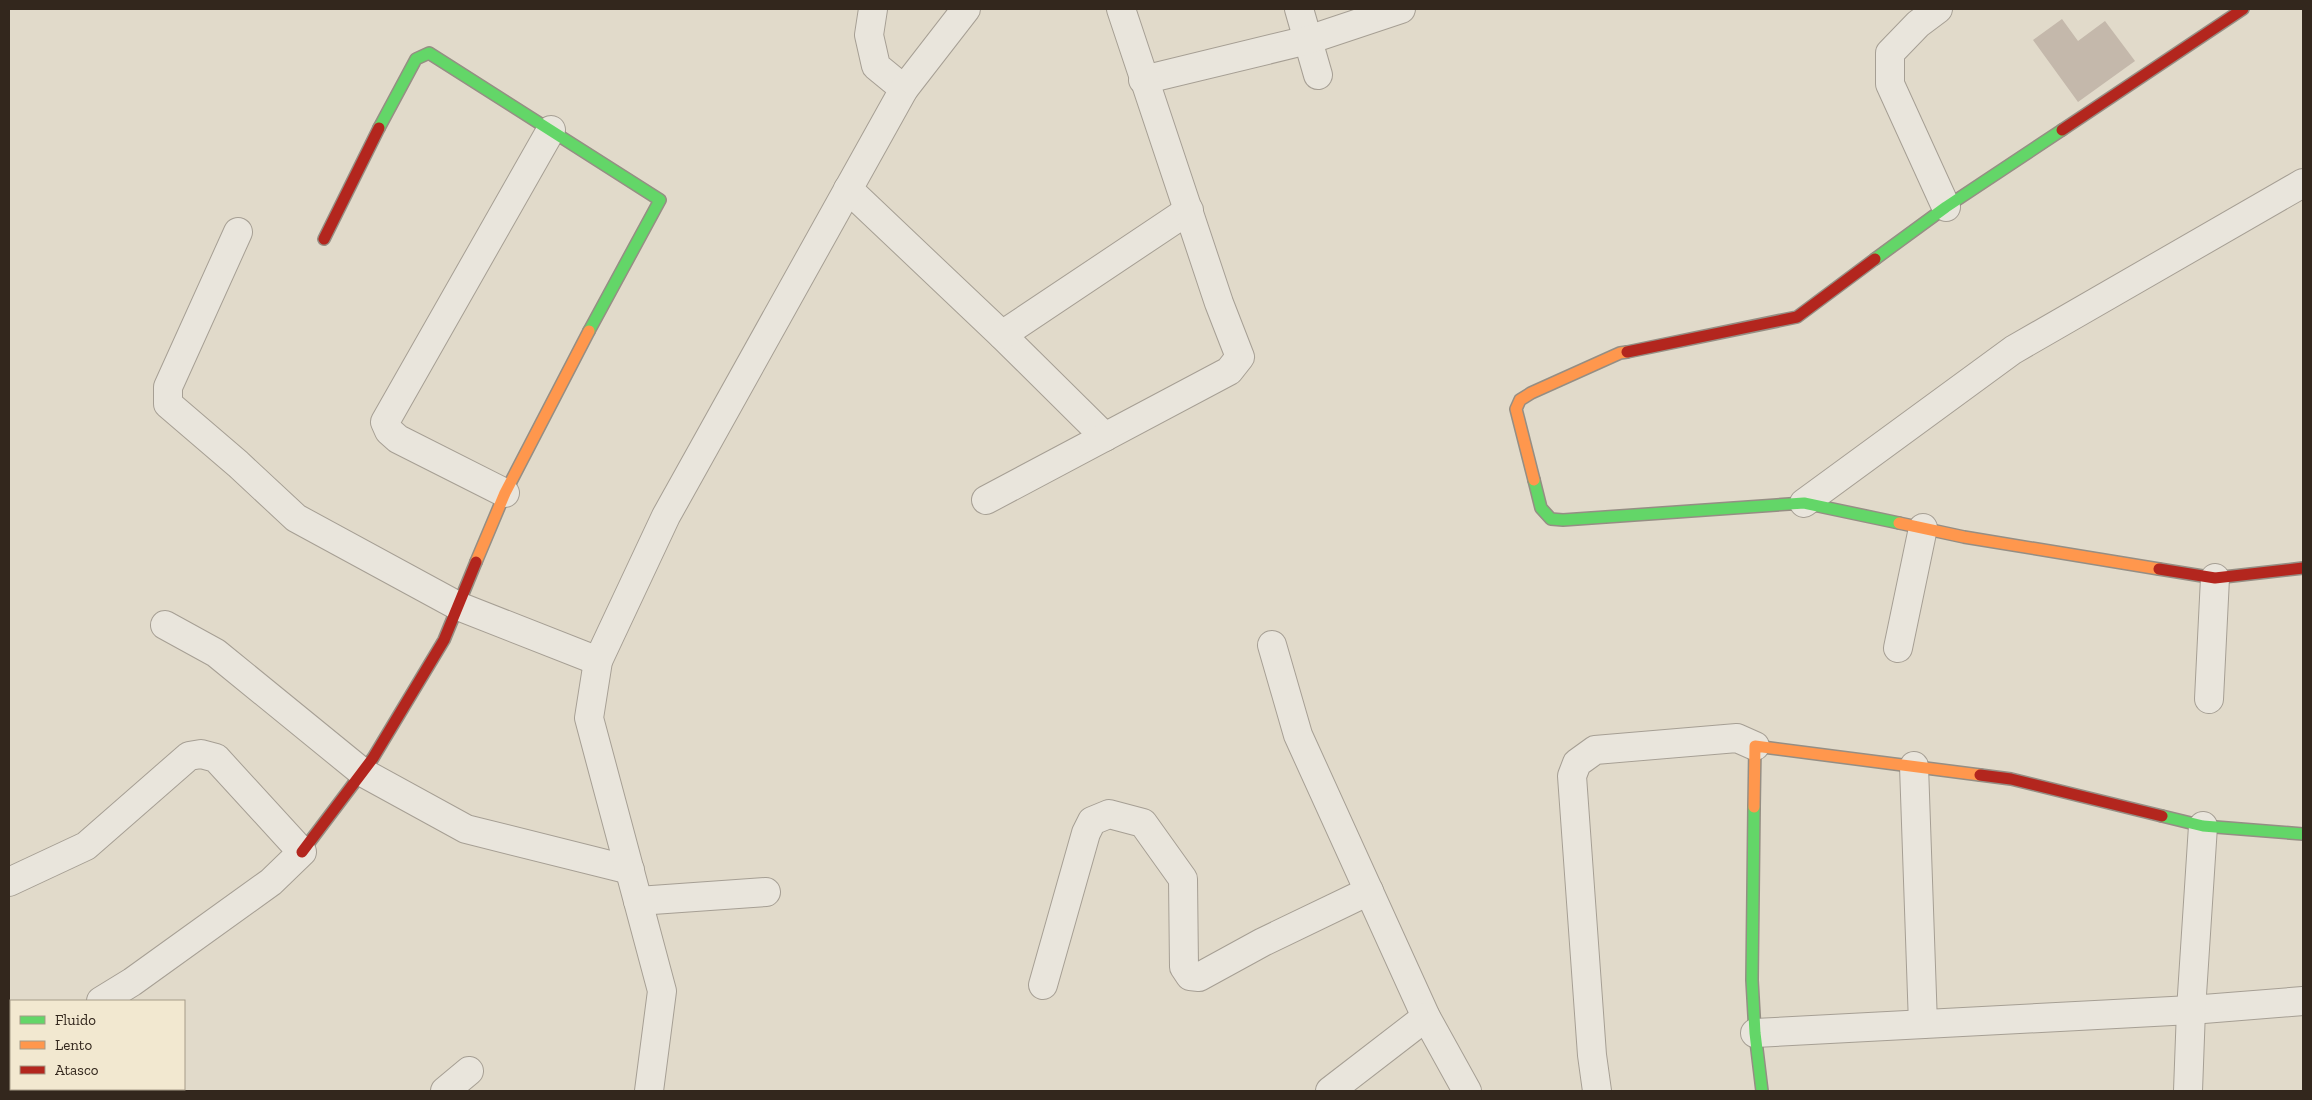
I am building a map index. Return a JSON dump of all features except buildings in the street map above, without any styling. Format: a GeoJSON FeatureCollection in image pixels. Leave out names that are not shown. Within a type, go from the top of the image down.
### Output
{"type":"FeatureCollection","features":[{"type":"Feature","properties":{"kind":"street"},"geometry":{"type":"LineString","coordinates":[[873,9],[869,35],[876,66],[904,89]]}},
{"type":"Feature","properties":{"kind":"street"},"geometry":{"type":"LineString","coordinates":[[648,1091],[662,990],[589,718],[598,661],[666,516],[904,89],[966,9]]}},
{"type":"Feature","properties":{"kind":"street"},"geometry":{"type":"LineString","coordinates":[[986,500],[1229,371],[1240,357],[1219,303],[1189,210],[1143,80],[1121,9]]}},
{"type":"Feature","properties":{"kind":"street"},"geometry":{"type":"LineString","coordinates":[[1299,9],[1318,75]]}},
{"type":"Feature","properties":{"kind":"street"},"geometry":{"type":"LineString","coordinates":[[1143,80],[1308,40],[1401,9]]}},
{"type":"Feature","properties":{"kind":"street"},"geometry":{"type":"LineString","coordinates":[[1938,9],[1918,24],[1890,53],[1890,84],[1946,207]]}},
{"type":"Feature","properties":{"kind":"street"},"geometry":{"type":"LineString","coordinates":[[2243,9],[1946,207],[1797,317],[1665,346],[1620,353],[1531,393],[1520,400],[1516,408],[1540,508],[1551,519],[1563,520],[1804,503],[1964,537],[2215,578],[2303,568]]}},
{"type":"Feature","properties":{"kind":"street"},"geometry":{"type":"LineString","coordinates":[[103,1000],[132,982],[271,882],[302,852],[373,758],[444,640],[505,493],[564,376],[660,200],[429,53],[416,59],[340,203],[324,239]]}},
{"type":"Feature","properties":{"kind":"street"},"geometry":{"type":"LineString","coordinates":[[505,493],[398,439],[388,431],[385,422],[551,130]]}},
{"type":"Feature","properties":{"kind":"street"},"geometry":{"type":"LineString","coordinates":[[1804,503],[2013,350],[2303,184]]}},
{"type":"Feature","properties":{"kind":"street"},"geometry":{"type":"LineString","coordinates":[[848,189],[1002,335],[1105,437]]}},
{"type":"Feature","properties":{"kind":"street"},"geometry":{"type":"LineString","coordinates":[[1002,335],[1189,210]]}},
{"type":"Feature","properties":{"kind":"street"},"geometry":{"type":"LineString","coordinates":[[238,232],[168,386],[168,404],[238,464],[296,518],[458,606],[598,661]]}},
{"type":"Feature","properties":{"kind":"street"},"geometry":{"type":"LineString","coordinates":[[1898,648],[1923,528]]}},
{"type":"Feature","properties":{"kind":"street"},"geometry":{"type":"LineString","coordinates":[[2209,699],[2215,578]]}},
{"type":"Feature","properties":{"kind":"street"},"geometry":{"type":"LineString","coordinates":[[165,625],[216,653],[362,772],[466,829],[630,870]]}},
{"type":"Feature","properties":{"kind":"street"},"geometry":{"type":"LineString","coordinates":[[1272,645],[1298,735],[1426,1017],[1466,1091]]}},
{"type":"Feature","properties":{"kind":"street"},"geometry":{"type":"LineString","coordinates":[[1597,1091],[1591,1045],[1572,776],[1577,763],[1595,750],[1737,738],[1755,746],[2011,779],[2203,826],[2303,834]]}},
{"type":"Feature","properties":{"kind":"street"},"geometry":{"type":"LineString","coordinates":[[1755,746],[1752,980],[1755,1033],[1762,1091]]}},
{"type":"Feature","properties":{"kind":"street"},"geometry":{"type":"LineString","coordinates":[[9,882],[86,846],[189,756],[201,754],[216,758],[302,852]]}},
{"type":"Feature","properties":{"kind":"street"},"geometry":{"type":"LineString","coordinates":[[1914,766],[1923,1024]]}},
{"type":"Feature","properties":{"kind":"street"},"geometry":{"type":"LineString","coordinates":[[1043,985],[1086,833],[1092,821],[1108,814],[1144,823],[1183,879],[1184,967],[1190,976],[1199,977],[1262,942],[1369,891]]}},
{"type":"Feature","properties":{"kind":"street"},"geometry":{"type":"LineString","coordinates":[[2188,1091],[2191,1010],[2203,826]]}},
{"type":"Feature","properties":{"kind":"street"},"geometry":{"type":"LineString","coordinates":[[638,901],[766,892]]}},
{"type":"Feature","properties":{"kind":"street"},"geometry":{"type":"LineString","coordinates":[[1755,1033],[2191,1010],[2303,1000]]}},
{"type":"Feature","properties":{"kind":"street"},"geometry":{"type":"LineString","coordinates":[[1330,1091],[1426,1017]]}},
{"type":"Feature","properties":{"kind":"street"},"geometry":{"type":"LineString","coordinates":[[445,1091],[469,1071]]}},
{"type":"Feature","properties":{"kind":"traffic: fast"},"geometry":{"type":"LineString","coordinates":[[379,128],[416,59],[429,53],[660,200],[589,331]]}},
{"type":"Feature","properties":{"kind":"traffic: fast"},"geometry":{"type":"LineString","coordinates":[[1875,259],[1946,207],[2062,130]]}},
{"type":"Feature","properties":{"kind":"traffic: fast"},"geometry":{"type":"LineString","coordinates":[[1534,480],[1541,508],[1551,519],[1563,520],[1804,503],[1899,523]]}},
{"type":"Feature","properties":{"kind":"traffic: fast"},"geometry":{"type":"LineString","coordinates":[[1754,807],[1752,980],[1755,1033],[1762,1091]]}},
{"type":"Feature","properties":{"kind":"traffic: fast"},"geometry":{"type":"LineString","coordinates":[[2162,816],[2203,826],[2303,834]]}},
{"type":"Feature","properties":{"kind":"traffic: slow"},"geometry":{"type":"LineString","coordinates":[[476,562],[505,493],[589,331]]}},
{"type":"Feature","properties":{"kind":"traffic: slow"},"geometry":{"type":"LineString","coordinates":[[1534,480],[1516,409],[1520,400],[1531,393],[1620,353],[1627,352]]}},
{"type":"Feature","properties":{"kind":"traffic: slow"},"geometry":{"type":"LineString","coordinates":[[1899,523],[1964,537],[2159,569]]}},
{"type":"Feature","properties":{"kind":"traffic: slow"},"geometry":{"type":"LineString","coordinates":[[1754,807],[1755,746],[1980,775]]}},
{"type":"Feature","properties":{"kind":"traffic: jam"},"geometry":{"type":"LineString","coordinates":[[2062,130],[2243,9]]}},
{"type":"Feature","properties":{"kind":"traffic: jam"},"geometry":{"type":"LineString","coordinates":[[324,239],[379,128]]}},
{"type":"Feature","properties":{"kind":"traffic: jam"},"geometry":{"type":"LineString","coordinates":[[1627,352],[1797,317],[1875,259]]}},
{"type":"Feature","properties":{"kind":"traffic: jam"},"geometry":{"type":"LineString","coordinates":[[302,852],[373,758],[444,640],[476,562]]}},
{"type":"Feature","properties":{"kind":"traffic: jam"},"geometry":{"type":"LineString","coordinates":[[2159,569],[2215,578],[2303,568]]}},
{"type":"Feature","properties":{"kind":"traffic: jam"},"geometry":{"type":"LineString","coordinates":[[1980,775],[2011,779],[2162,816]]}}]}
